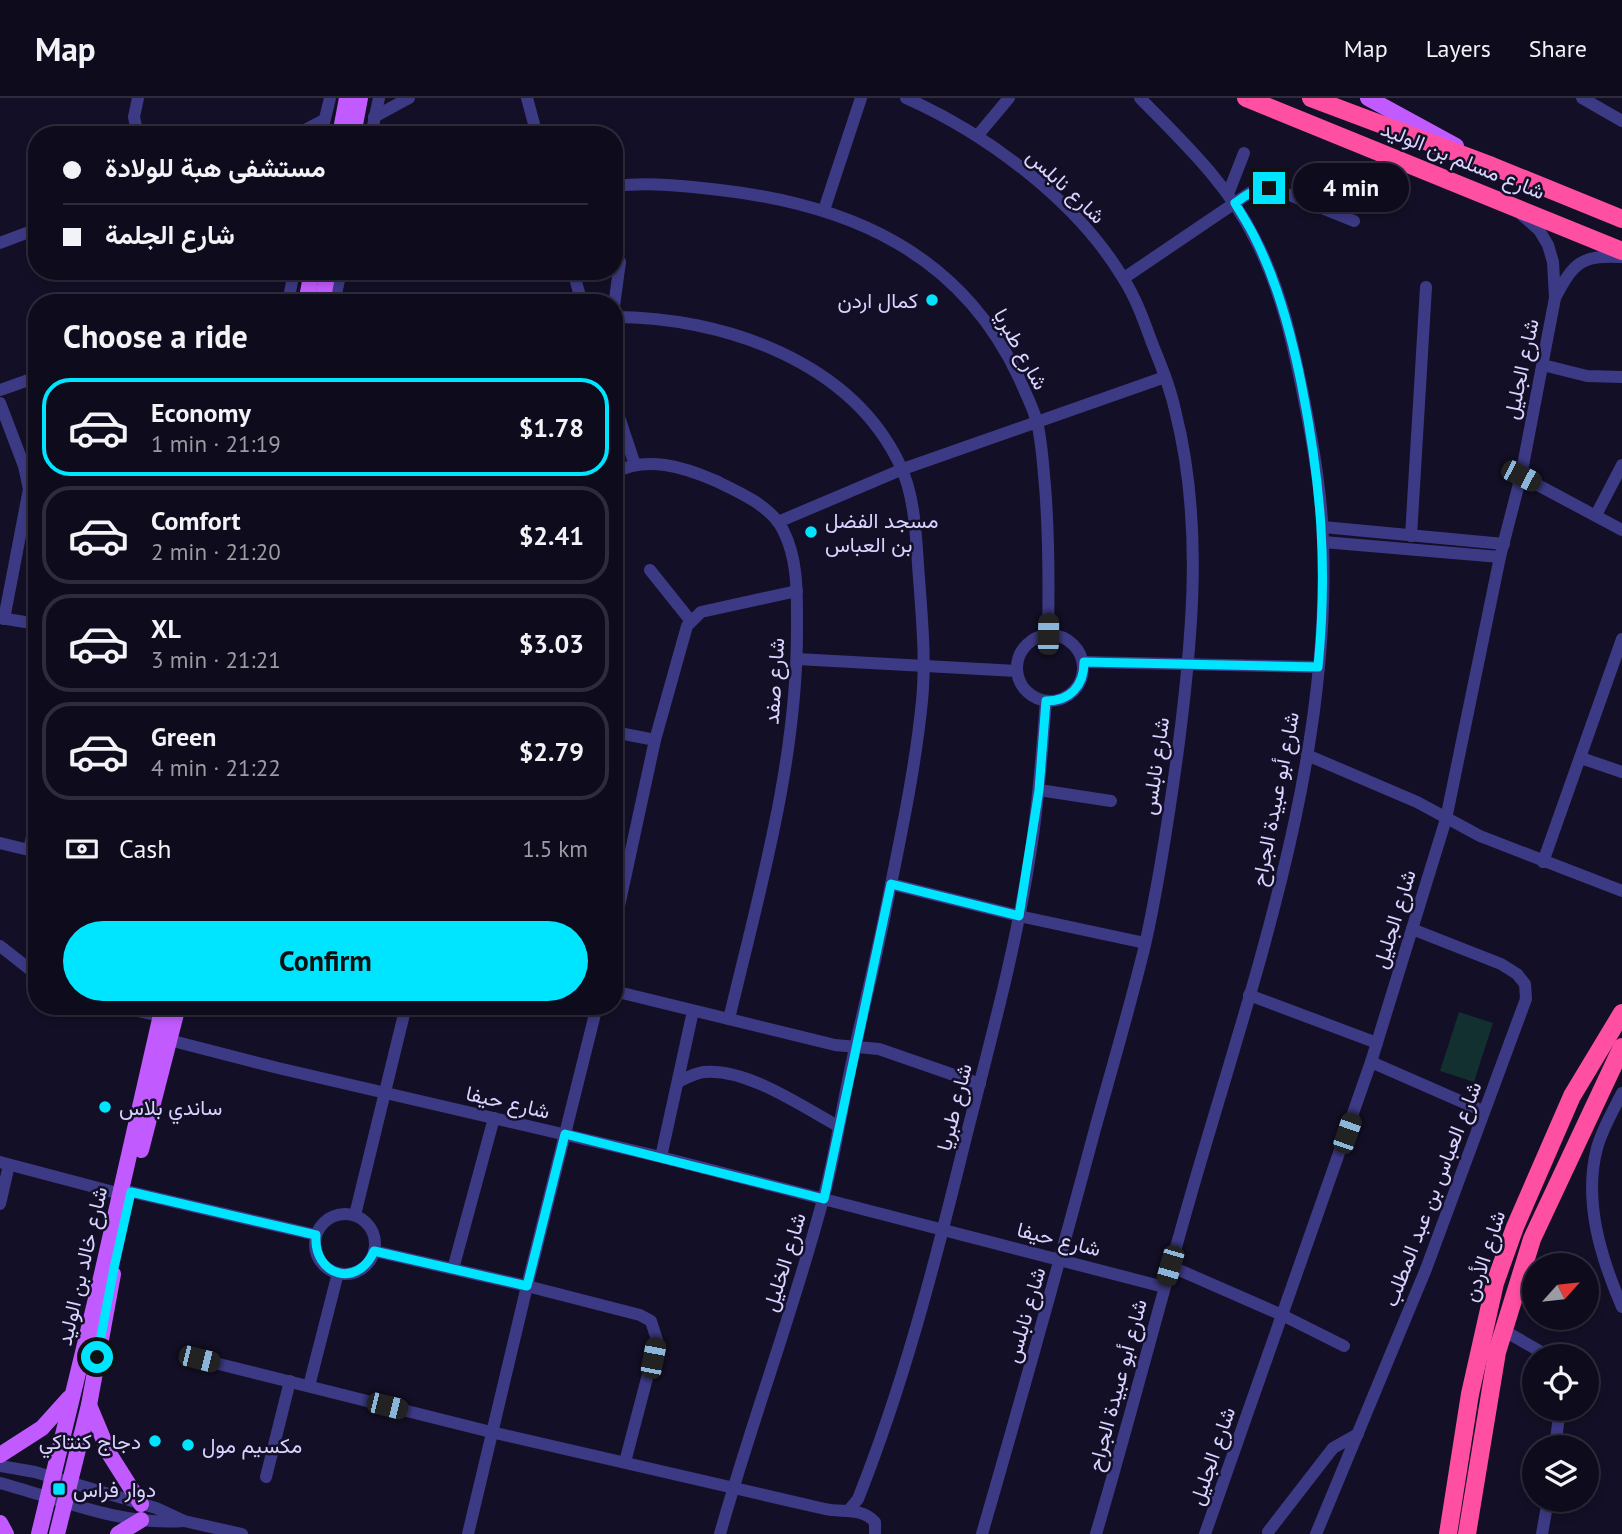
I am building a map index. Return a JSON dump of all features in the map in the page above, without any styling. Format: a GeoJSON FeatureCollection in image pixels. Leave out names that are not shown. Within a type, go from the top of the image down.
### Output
{"type":"FeatureCollection","features":[{"type":"Feature","properties":{"kind":"highway","name":"شارع مسلم بن الوليد"},"geometry":{"type":"LineString","coordinates":[[1246,98],[1622,251]]}},
{"type":"Feature","properties":{"kind":"highway","name":"شارع مسلم بن الوليد"},"geometry":{"type":"LineString","coordinates":[[1311,98],[1492,166],[1622,219]]}},
{"type":"Feature","properties":{"kind":"highway","name":"شارع الأردن"},"geometry":{"type":"LineString","coordinates":[[1448,1534],[1469,1394],[1495,1283],[1520,1216],[1572,1096],[1622,1013]]}},
{"type":"Feature","properties":{"kind":"highway","name":"شارع الأردن"},"geometry":{"type":"LineString","coordinates":[[1467,1534],[1503,1330],[1532,1239],[1622,1047]]}},
{"type":"Feature","properties":{"kind":"highway"},"geometry":{"type":"LineString","coordinates":[[1520,1216],[1540,1224]]}},
{"type":"Feature","properties":{"kind":"main road"},"geometry":{"type":"LineString","coordinates":[[342,126],[347,98]]}},
{"type":"Feature","properties":{"kind":"main road"},"geometry":{"type":"LineString","coordinates":[[355,126],[360,98]]}},
{"type":"Feature","properties":{"kind":"main road"},"geometry":{"type":"LineString","coordinates":[[1368,98],[1492,166]]}},
{"type":"Feature","properties":{"kind":"main road","name":"شارع خالد بن الوليد"},"geometry":{"type":"LineString","coordinates":[[57,1534],[89,1405],[126,1193],[161,1015]]}},
{"type":"Feature","properties":{"kind":"main road","name":"شارع خالد بن الوليد"},"geometry":{"type":"LineString","coordinates":[[39,1534],[71,1396],[176,1015]]}},
{"type":"Feature","properties":{"kind":"main road"},"geometry":{"type":"LineString","coordinates":[[0,1455],[43,1427],[71,1396]]}},
{"type":"Feature","properties":{"kind":"main road"},"geometry":{"type":"LineString","coordinates":[[89,1405],[110,1455],[141,1512],[118,1534]]}},
{"type":"Feature","properties":{"kind":"main road"},"geometry":{"type":"LineString","coordinates":[[0,1523],[6,1534]]}},
{"type":"Feature","properties":{"kind":"street"},"geometry":{"type":"LineString","coordinates":[[136,126],[134,117],[138,98]]}},
{"type":"Feature","properties":{"kind":"street"},"geometry":{"type":"LineString","coordinates":[[323,126],[330,98]]}},
{"type":"Feature","properties":{"kind":"street"},"geometry":{"type":"LineString","coordinates":[[372,126],[379,98]]}},
{"type":"Feature","properties":{"kind":"street"},"geometry":{"type":"LineString","coordinates":[[374,117],[408,98]]}},
{"type":"Feature","properties":{"kind":"street"},"geometry":{"type":"LineString","coordinates":[[527,98],[535,126]]}},
{"type":"Feature","properties":{"kind":"street"},"geometry":{"type":"LineString","coordinates":[[824,210],[861,98]]}},
{"type":"Feature","properties":{"kind":"street","name":"شارع نابلس"},"geometry":{"type":"LineString","coordinates":[[906,98],[978,135],[1070,211],[1124,278],[1165,377],[1175,410],[1186,467],[1191,515],[1192,617],[1189,663],[1172,793],[1145,943],[1061,1259],[982,1534]]}},
{"type":"Feature","properties":{"kind":"street"},"geometry":{"type":"LineString","coordinates":[[978,135],[1009,98]]}},
{"type":"Feature","properties":{"kind":"street","name":"شارع أبو عبيدة الجراح"},"geometry":{"type":"LineString","coordinates":[[1096,1534],[1286,855],[1307,755],[1318,667],[1323,588],[1323,527],[1309,426],[1293,345],[1272,280],[1256,240],[1232,199],[1140,98]]}},
{"type":"Feature","properties":{"kind":"street"},"geometry":{"type":"LineString","coordinates":[[1582,98],[1622,121]]}},
{"type":"Feature","properties":{"kind":"street"},"geometry":{"type":"LineString","coordinates":[[312,126],[324,120]]}},
{"type":"Feature","properties":{"kind":"street"},"geometry":{"type":"LineString","coordinates":[[1232,199],[1244,153]]}},
{"type":"Feature","properties":{"kind":"street","name":"شارع طبريا"},"geometry":{"type":"LineString","coordinates":[[623,186],[699,187],[759,195],[824,210],[905,248],[926,261],[965,295],[994,331],[1037,421],[1047,521],[1048,634]]}},
{"type":"Feature","properties":{"kind":"street"},"geometry":{"type":"LineString","coordinates":[[1124,278],[1232,199],[1261,188],[1269,188],[1354,221]]}},
{"type":"Feature","properties":{"kind":"street","name":"شارع الجليل"},"geometry":{"type":"LineString","coordinates":[[1205,1534],[1371,1062],[1446,819],[1502,550],[1521,476],[1555,298],[1553,262],[1548,244],[1539,230],[1508,203]]}},
{"type":"Feature","properties":{"kind":"street"},"geometry":{"type":"LineString","coordinates":[[0,243],[28,232]]}},
{"type":"Feature","properties":{"kind":"street","name":"شارع الجليل"},"geometry":{"type":"LineString","coordinates":[[1555,298],[1569,272],[1578,263],[1592,257],[1622,257]]}},
{"type":"Feature","properties":{"kind":"street"},"geometry":{"type":"LineString","coordinates":[[1411,536],[1426,287]]}},
{"type":"Feature","properties":{"kind":"street","name":"شارع الخليل"},"geometry":{"type":"LineString","coordinates":[[623,318],[708,328],[779,351],[834,385],[870,418],[903,469],[911,501],[917,548],[923,665],[922,699],[891,884],[824,1199],[720,1534]]}},
{"type":"Feature","properties":{"kind":"street"},"geometry":{"type":"LineString","coordinates":[[1543,365],[1587,376],[1622,377]]}},
{"type":"Feature","properties":{"kind":"street"},"geometry":{"type":"LineString","coordinates":[[778,522],[903,469],[1165,377]]}},
{"type":"Feature","properties":{"kind":"street"},"geometry":{"type":"LineString","coordinates":[[0,390],[28,380]]}},
{"type":"Feature","properties":{"kind":"street"},"geometry":{"type":"LineString","coordinates":[[0,403],[24,466],[28,484]]}},
{"type":"Feature","properties":{"kind":"street"},"geometry":{"type":"LineString","coordinates":[[623,429],[635,465]]}},
{"type":"Feature","properties":{"kind":"street","name":"شارع صفد"},"geometry":{"type":"LineString","coordinates":[[623,470],[635,465],[654,464],[696,473],[752,501],[778,522],[790,549],[797,591],[797,659],[781,799],[729,1019]]}},
{"type":"Feature","properties":{"kind":"street"},"geometry":{"type":"LineString","coordinates":[[1596,515],[1622,465]]}},
{"type":"Feature","properties":{"kind":"street"},"geometry":{"type":"LineString","coordinates":[[1521,476],[1622,530]]}},
{"type":"Feature","properties":{"kind":"street"},"geometry":{"type":"LineString","coordinates":[[28,494],[2,618],[28,622]]}},
{"type":"Feature","properties":{"kind":"street"},"geometry":{"type":"LineString","coordinates":[[1323,527],[1411,536],[1502,550]]}},
{"type":"Feature","properties":{"kind":"street"},"geometry":{"type":"LineString","coordinates":[[1323,541],[1502,550]]}},
{"type":"Feature","properties":{"kind":"street"},"geometry":{"type":"LineString","coordinates":[[650,570],[690,620]]}},
{"type":"Feature","properties":{"kind":"street"},"geometry":{"type":"LineString","coordinates":[[623,860],[690,620],[701,612],[797,591]]}},
{"type":"Feature","properties":{"kind":"street"},"geometry":{"type":"LineString","coordinates":[[1048,634],[1056,634],[1071,641],[1084,662],[1081,682],[1074,691],[1056,701],[1046,701],[1026,691],[1017,671],[1020,653],[1025,646],[1039,636],[1048,634]]}},
{"type":"Feature","properties":{"kind":"street"},"geometry":{"type":"LineString","coordinates":[[1543,862],[1622,639]]}},
{"type":"Feature","properties":{"kind":"street"},"geometry":{"type":"LineString","coordinates":[[797,659],[1017,671]]}},
{"type":"Feature","properties":{"kind":"street"},"geometry":{"type":"LineString","coordinates":[[1084,662],[1318,667]]}},
{"type":"Feature","properties":{"kind":"street","name":"شارع طبريا"},"geometry":{"type":"LineString","coordinates":[[849,1510],[858,1499],[891,1413],[943,1230],[980,1084],[1019,916],[1039,790],[1046,701]]}},
{"type":"Feature","properties":{"kind":"street"},"geometry":{"type":"LineString","coordinates":[[623,734],[655,740]]}},
{"type":"Feature","properties":{"kind":"street"},"geometry":{"type":"LineString","coordinates":[[1307,755],[1417,802],[1480,836],[1622,891]]}},
{"type":"Feature","properties":{"kind":"street"},"geometry":{"type":"LineString","coordinates":[[1581,758],[1622,772]]}},
{"type":"Feature","properties":{"kind":"street"},"geometry":{"type":"LineString","coordinates":[[1039,790],[1111,801]]}},
{"type":"Feature","properties":{"kind":"street"},"geometry":{"type":"LineString","coordinates":[[0,843],[28,850]]}},
{"type":"Feature","properties":{"kind":"street"},"geometry":{"type":"LineString","coordinates":[[891,884],[1019,916],[1145,943]]}},
{"type":"Feature","properties":{"kind":"street","name":"شارع العباس بن عبد المطلب"},"geometry":{"type":"LineString","coordinates":[[1316,1534],[1426,1269],[1526,999],[1525,984],[1517,974],[1501,964],[1412,929]]}},
{"type":"Feature","properties":{"kind":"street"},"geometry":{"type":"LineString","coordinates":[[0,946],[28,968]]}},
{"type":"Feature","properties":{"kind":"street"},"geometry":{"type":"LineString","coordinates":[[623,993],[835,1045],[879,1049],[980,1084]]}},
{"type":"Feature","properties":{"kind":"street"},"geometry":{"type":"LineString","coordinates":[[1249,995],[1377,1043]]}},
{"type":"Feature","properties":{"kind":"street"},"geometry":{"type":"LineString","coordinates":[[661,1157],[692,1011]]}},
{"type":"Feature","properties":{"kind":"street"},"geometry":{"type":"LineString","coordinates":[[355,1215],[404,1015]]}},
{"type":"Feature","properties":{"kind":"street"},"geometry":{"type":"LineString","coordinates":[[468,1534],[595,1015]]}},
{"type":"Feature","properties":{"kind":"street","name":"شارع حيفا"},"geometry":{"type":"LineString","coordinates":[[169,1040],[661,1157],[1164,1287]]}},
{"type":"Feature","properties":{"kind":"street"},"geometry":{"type":"LineString","coordinates":[[1371,1062],[1483,1111]]}},
{"type":"Feature","properties":{"kind":"street"},"geometry":{"type":"LineString","coordinates":[[678,1082],[704,1072],[742,1078],[758,1083],[838,1126]]}},
{"type":"Feature","properties":{"kind":"street"},"geometry":{"type":"LineString","coordinates":[[1622,1093],[1597,1150],[1592,1192],[1604,1261],[1622,1307]]}},
{"type":"Feature","properties":{"kind":"street"},"geometry":{"type":"LineString","coordinates":[[453,1269],[494,1118]]}},
{"type":"Feature","properties":{"kind":"street"},"geometry":{"type":"LineString","coordinates":[[0,1204],[4,1164],[316,1235]]}},
{"type":"Feature","properties":{"kind":"street"},"geometry":{"type":"LineString","coordinates":[[355,1215],[372,1229],[374,1251],[365,1267],[356,1272],[338,1273],[327,1268],[319,1258],[316,1235],[322,1224],[331,1217],[355,1215]]}},
{"type":"Feature","properties":{"kind":"street"},"geometry":{"type":"LineString","coordinates":[[374,1251],[527,1286],[640,1315],[651,1321],[657,1340],[625,1462]]}},
{"type":"Feature","properties":{"kind":"street"},"geometry":{"type":"LineString","coordinates":[[1170,1266],[1282,1315],[1344,1346]]}},
{"type":"Feature","properties":{"kind":"street"},"geometry":{"type":"LineString","coordinates":[[309,1386],[338,1273]]}},
{"type":"Feature","properties":{"kind":"street"},"geometry":{"type":"LineString","coordinates":[[1503,1330],[1527,1344]]}},
{"type":"Feature","properties":{"kind":"street"},"geometry":{"type":"LineString","coordinates":[[199,1359],[491,1432],[825,1509],[866,1514],[874,1519],[875,1534]]}},
{"type":"Feature","properties":{"kind":"street"},"geometry":{"type":"LineString","coordinates":[[266,1477],[290,1381]]}},
{"type":"Feature","properties":{"kind":"street"},"geometry":{"type":"LineString","coordinates":[[1268,1532],[1333,1448],[1358,1434]]}},
{"type":"Feature","properties":{"kind":"street"},"geometry":{"type":"LineString","coordinates":[[0,1466],[71,1483],[141,1512]]}},
{"type":"Feature","properties":{"kind":"street"},"geometry":{"type":"LineString","coordinates":[[0,1483],[66,1502],[141,1512],[242,1534]]}},
{"type":"Feature","properties":{"kind":"street"},"geometry":{"type":"LineString","coordinates":[[1542,1534],[1546,1512]]}},
{"type":"Feature","properties":{"kind":"green space"},"geometry":{"type":"Polygon","coordinates":[[[1459,1012],[1493,1023],[1474,1082],[1440,1071],[1459,1012]]]}},
{"type":"Feature","properties":{"kind":"place","name":"كمال اردن"},"geometry":{"type":"Point","coordinates":[932,300]}},
{"type":"Feature","properties":{"kind":"place","name":"مسجد الفضل بن العباس"},"geometry":{"type":"Point","coordinates":[811,532]}},
{"type":"Feature","properties":{"kind":"place","name":"ساندي بلاس"},"geometry":{"type":"Point","coordinates":[105,1107]}},
{"type":"Feature","properties":{"kind":"place","name":"دجاج كنتاكي"},"geometry":{"type":"Point","coordinates":[155,1441]}},
{"type":"Feature","properties":{"kind":"place","name":"مكسيم مول"},"geometry":{"type":"Point","coordinates":[188,1445]}},
{"type":"Feature","properties":{"kind":"place","name":"دوار فراس"},"geometry":{"type":"Point","coordinates":[59,1489]}},
{"type":"Feature","properties":{"kind":"route"},"geometry":{"type":"LineString","coordinates":[[97,1357],[131,1192],[316,1235],[319,1258],[327,1268],[338,1273],[347,1274],[365,1267],[374,1251],[527,1286],[565,1134],[824,1199],[891,884],[1019,916],[1039,790],[1046,701],[1056,701],[1074,691],[1081,682],[1084,662],[1318,667],[1324,576],[1323,541],[1309,426],[1293,345],[1283,311],[1256,240],[1235,203],[1251,192],[1269,188]]}}]}
